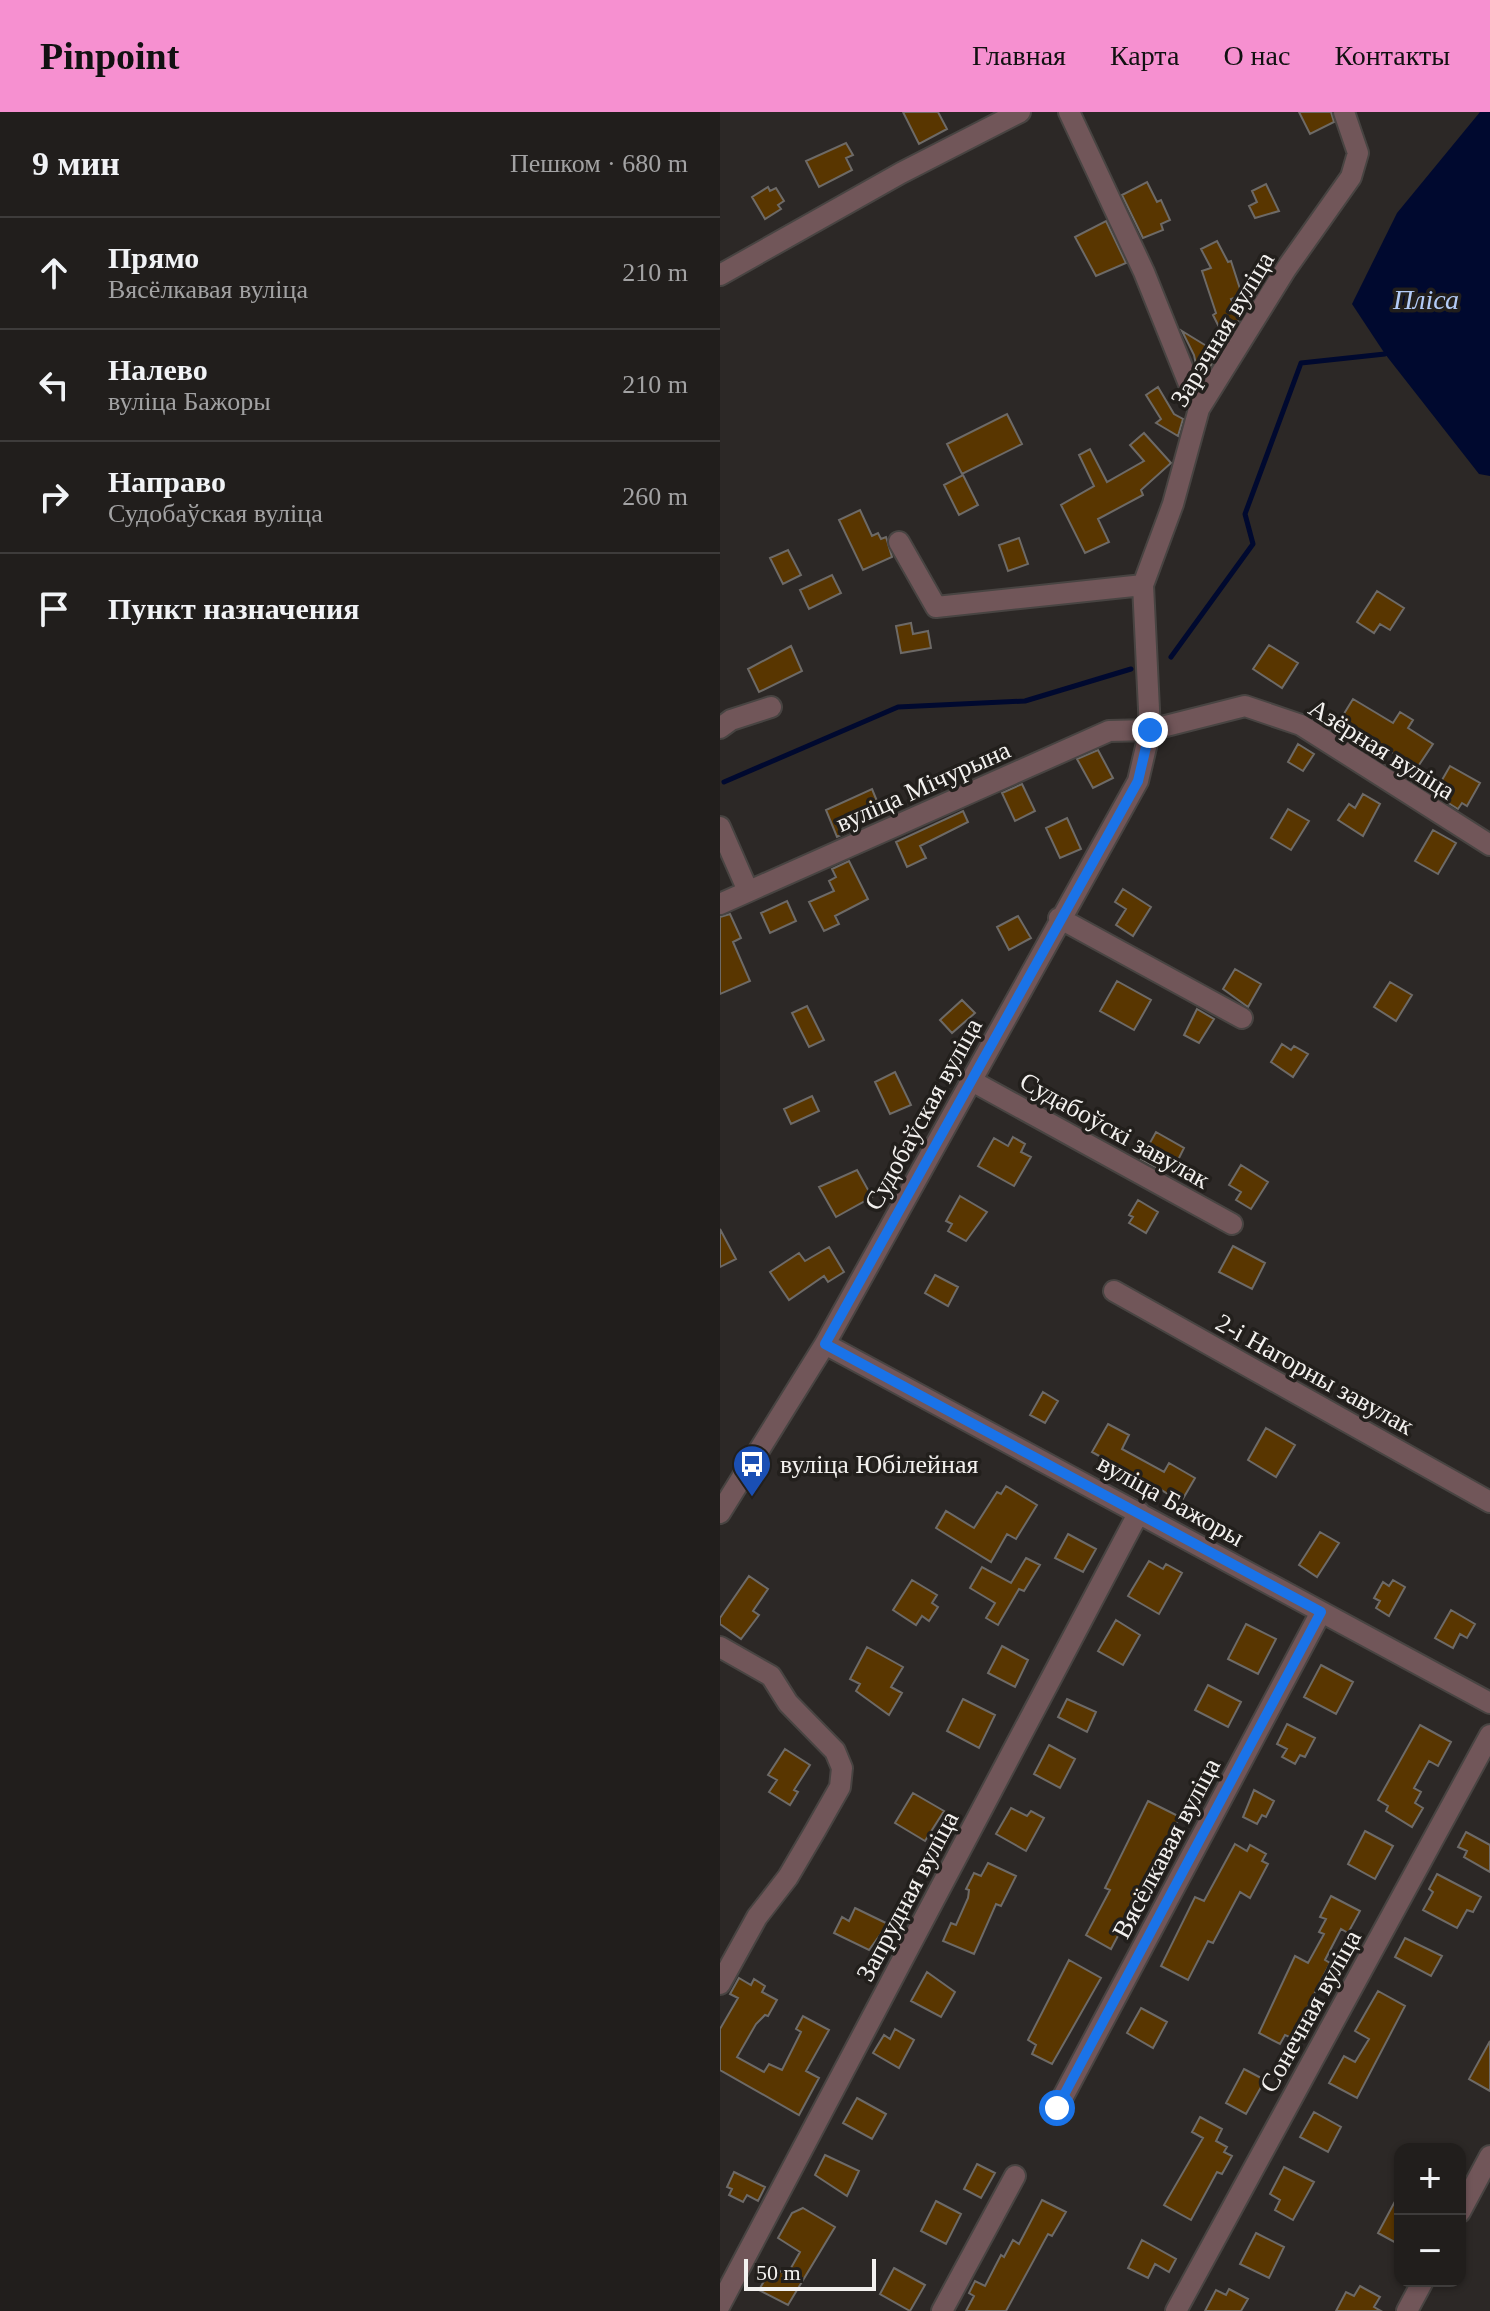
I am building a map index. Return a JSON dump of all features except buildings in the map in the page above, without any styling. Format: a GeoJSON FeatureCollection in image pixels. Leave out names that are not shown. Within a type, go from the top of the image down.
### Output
{"type":"FeatureCollection","features":[{"type":"Feature","properties":{"kind":"street"},"geometry":{"type":"LineString","coordinates":[[720,275],[901,173],[1020,112]]}},
{"type":"Feature","properties":{"kind":"street"},"geometry":{"type":"LineString","coordinates":[[1069,112],[1144,272],[1199,409]]}},
{"type":"Feature","properties":{"kind":"street","name":"Зарэчная вуліца"},"geometry":{"type":"LineString","coordinates":[[1150,730],[1143,585],[1173,504],[1199,409],[1286,269],[1351,177],[1358,153],[1344,112]]}},
{"type":"Feature","properties":{"kind":"street"},"geometry":{"type":"LineString","coordinates":[[899,542],[936,607],[1143,585]]}},
{"type":"Feature","properties":{"kind":"street","name":"Азёрная вуліца"},"geometry":{"type":"LineString","coordinates":[[1150,730],[1245,706],[1301,725],[1490,845]]}},
{"type":"Feature","properties":{"kind":"street"},"geometry":{"type":"LineString","coordinates":[[720,728],[731,720],[771,707]]}},
{"type":"Feature","properties":{"kind":"street","name":"вуліца Мічурына"},"geometry":{"type":"LineString","coordinates":[[720,904],[1109,731],[1150,730]]}},
{"type":"Feature","properties":{"kind":"street","name":"Судобаўская вуліца"},"geometry":{"type":"LineString","coordinates":[[720,1513],[825,1344],[1059,918],[1138,781],[1150,730]]}},
{"type":"Feature","properties":{"kind":"street"},"geometry":{"type":"LineString","coordinates":[[720,827],[748,891]]}},
{"type":"Feature","properties":{"kind":"street"},"geometry":{"type":"LineString","coordinates":[[1059,918],[1242,1018]]}},
{"type":"Feature","properties":{"kind":"street","name":"Судабоўскі завулак"},"geometry":{"type":"LineString","coordinates":[[972,1081],[1232,1224]]}},
{"type":"Feature","properties":{"kind":"street","name":"2-і Нагорны завулак"},"geometry":{"type":"LineString","coordinates":[[1114,1291],[1490,1502]]}},
{"type":"Feature","properties":{"kind":"street","name":"вуліца Бажоры"},"geometry":{"type":"LineString","coordinates":[[825,1344],[1490,1703]]}},
{"type":"Feature","properties":{"kind":"street","name":"Запрудная вуліца"},"geometry":{"type":"LineString","coordinates":[[720,2305],[1139,1512]]}},
{"type":"Feature","properties":{"kind":"street","name":"Вясёлкавая вуліца"},"geometry":{"type":"LineString","coordinates":[[1057,2108],[1321,1612]]}},
{"type":"Feature","properties":{"kind":"street"},"geometry":{"type":"LineString","coordinates":[[720,1647],[771,1676],[788,1703],[835,1751],[842,1768],[840,1787],[788,1877],[757,1917],[720,1984]]}},
{"type":"Feature","properties":{"kind":"street","name":"Сонечная вуліца"},"geometry":{"type":"LineString","coordinates":[[1176,2311],[1490,1735]]}},
{"type":"Feature","properties":{"kind":"street"},"geometry":{"type":"LineString","coordinates":[[1466,2201],[1490,2156]]}},
{"type":"Feature","properties":{"kind":"street"},"geometry":{"type":"LineString","coordinates":[[942,2311],[1015,2176]]}},
{"type":"Feature","properties":{"kind":"street"},"geometry":{"type":"LineString","coordinates":[[1407,2311],[1420,2287]]}},
{"type":"Feature","properties":{"kind":"water","name":"Пліса"},"geometry":{"type":"Polygon","coordinates":[[[1480,112],[1490,112],[1490,476],[1479,474],[1385,354],[1352,304],[1397,213],[1480,112]]]}},
{"type":"Feature","properties":{"kind":"waterway"},"geometry":{"type":"LineString","coordinates":[[1171,657],[1253,544],[1245,514],[1301,363],[1385,354]]}},
{"type":"Feature","properties":{"kind":"waterway"},"geometry":{"type":"LineString","coordinates":[[724,782],[898,707],[1025,701],[1131,669]]}},
{"type":"Feature","properties":{"kind":"place","name":"вуліца Юбілейная"},"geometry":{"type":"Point","coordinates":[752,1498]}},
{"type":"Feature","properties":{"kind":"route"},"geometry":{"type":"LineString","coordinates":[[1057,2108],[1321,1612],[825,1344],[1059,918],[1138,781],[1150,730]]}}]}
